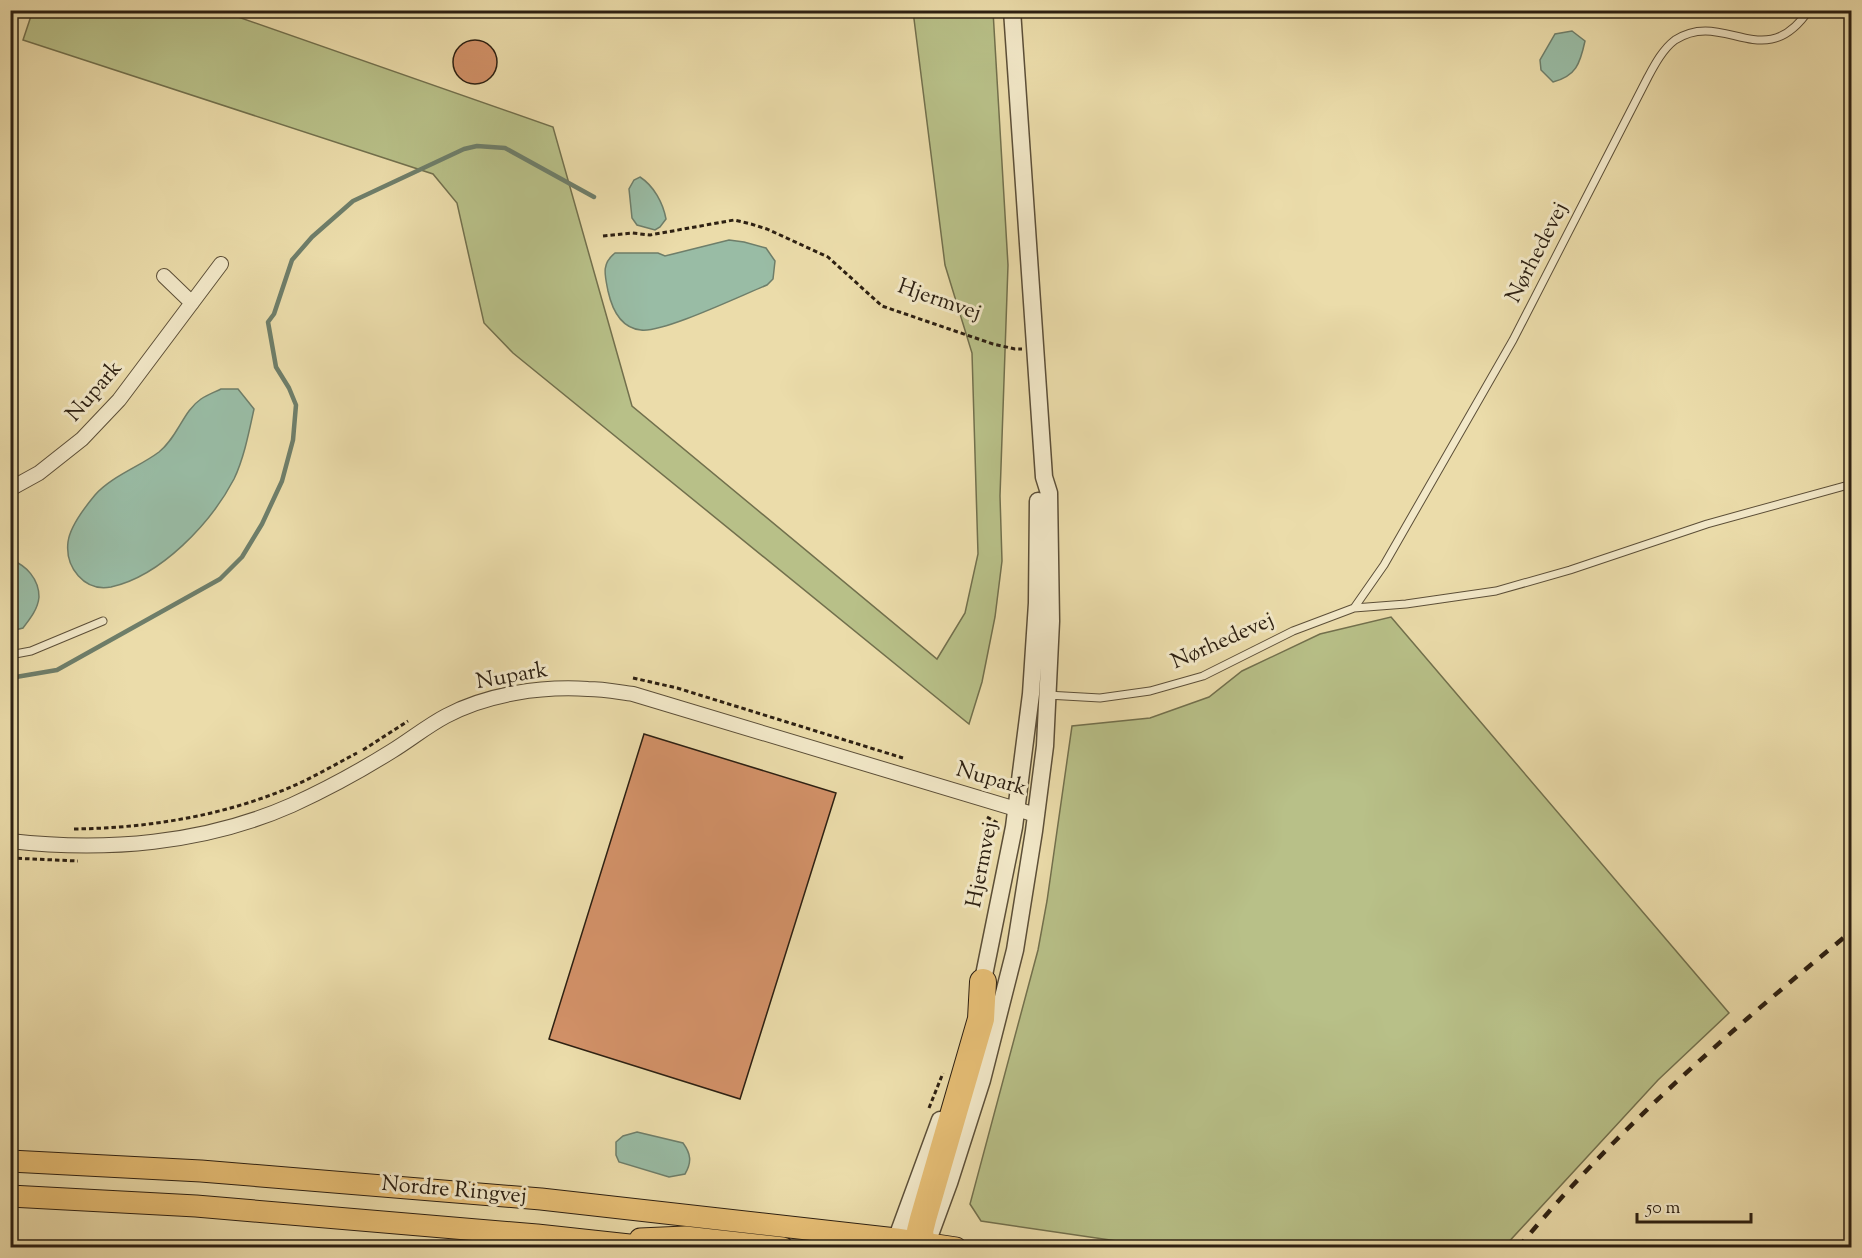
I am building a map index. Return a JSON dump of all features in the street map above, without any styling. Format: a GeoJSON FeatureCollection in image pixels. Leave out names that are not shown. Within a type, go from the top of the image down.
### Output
{"type":"FeatureCollection","features":[{"type":"Feature","properties":{"kind":"highway"},"geometry":{"type":"LineString","coordinates":[[923,1246],[920,1231],[923,1219],[981,1019],[983,982]]}},
{"type":"Feature","properties":{"kind":"main road","name":"Nordre Ringvej"},"geometry":{"type":"LineString","coordinates":[[10,1161],[201,1171],[530,1198],[852,1234],[890,1245],[956,1248]]}},
{"type":"Feature","properties":{"kind":"main road","name":"Nordre Ringvej"},"geometry":{"type":"LineString","coordinates":[[10,1196],[196,1206],[615,1242],[657,1248]]}},
{"type":"Feature","properties":{"kind":"main road"},"geometry":{"type":"LineString","coordinates":[[615,1242],[657,1237],[685,1237],[783,1248]]}},
{"type":"Feature","properties":{"kind":"street","name":"Hjermvej"},"geometry":{"type":"LineString","coordinates":[[923,1246],[949,1183],[982,1080],[1015,950],[1045,746],[1051,621],[1049,493],[1044,477],[1034,349],[1012,10]]}},
{"type":"Feature","properties":{"kind":"street","name":"Nupark"},"geometry":{"type":"LineString","coordinates":[[10,489],[39,473],[82,439],[118,400],[221,264]]}},
{"type":"Feature","properties":{"kind":"street"},"geometry":{"type":"LineString","coordinates":[[164,276],[192,303]]}},
{"type":"Feature","properties":{"kind":"street","name":"Hjermvej"},"geometry":{"type":"LineString","coordinates":[[890,1245],[962,1059],[983,982],[1016,810],[1031,694],[1037,603],[1038,494],[1044,477]]}},
{"type":"Feature","properties":{"kind":"street","name":"Nupark"},"geometry":{"type":"LineString","coordinates":[[10,841],[53,846],[103,847],[147,843],[220,830],[290,806],[351,776],[446,716],[506,695],[544,689],[588,688],[633,694],[1036,815]]}},
{"type":"Feature","properties":{"kind":"lane","name":"Nørhedevej"},"geometry":{"type":"LineString","coordinates":[[1354,608],[1384,565],[1513,340],[1648,77],[1664,51],[1674,41],[1702,31],[1713,30],[1757,41],[1772,40],[1793,30],[1809,10]]}},
{"type":"Feature","properties":{"kind":"lane","name":"Nørhedevej"},"geometry":{"type":"LineString","coordinates":[[1031,694],[1100,698],[1150,691],[1203,676],[1293,631],[1354,608],[1406,604],[1496,591],[1570,570],[1707,524],[1851,484]]}},
{"type":"Feature","properties":{"kind":"lane"},"geometry":{"type":"LineString","coordinates":[[10,655],[31,651],[103,621]]}},
{"type":"Feature","properties":{"kind":"path","name":"Hjermvej"},"geometry":{"type":"LineString","coordinates":[[603,236],[632,233],[650,235],[734,220],[767,228],[828,257],[882,306],[993,344],[1015,349],[1034,349]]}},
{"type":"Feature","properties":{"kind":"path"},"geometry":{"type":"LineString","coordinates":[[624,677],[677,688],[909,760]]}},
{"type":"Feature","properties":{"kind":"path"},"geometry":{"type":"LineString","coordinates":[[74,829],[158,824],[218,811],[291,787],[359,753],[417,716]]}},
{"type":"Feature","properties":{"kind":"path"},"geometry":{"type":"LineString","coordinates":[[983,816],[993,819],[1002,831]]}},
{"type":"Feature","properties":{"kind":"path"},"geometry":{"type":"LineString","coordinates":[[10,858],[83,861]]}},
{"type":"Feature","properties":{"kind":"path"},"geometry":{"type":"LineString","coordinates":[[927,1115],[943,1072]]}},
{"type":"Feature","properties":{"kind":"shaded area"},"geometry":{"type":"Polygon","coordinates":[[[33,10],[221,11],[553,127],[632,406],[937,659],[965,613],[978,554],[972,353],[945,265],[913,11],[993,11],[1008,265],[1000,496],[1002,561],[995,617],[982,682],[969,724],[513,353],[484,323],[457,203],[433,174],[23,40],[33,10]]]}},
{"type":"Feature","properties":{"kind":"shaded area"},"geometry":{"type":"Polygon","coordinates":[[[1572,31],[1585,41],[1579,62],[1567,76],[1553,82],[1541,70],[1540,60],[1555,34],[1572,31]]]}},
{"type":"Feature","properties":{"kind":"shaded area"},"geometry":{"type":"Polygon","coordinates":[[[640,177],[654,190],[665,213],[666,219],[655,230],[637,225],[632,218],[629,189],[634,180],[640,177]]]}},
{"type":"Feature","properties":{"kind":"shaded area"},"geometry":{"type":"Polygon","coordinates":[[[729,240],[766,248],[775,261],[773,279],[767,285],[666,326],[641,330],[622,322],[610,298],[605,275],[608,261],[615,253],[658,253],[665,256],[729,240]]]}},
{"type":"Feature","properties":{"kind":"shaded area"},"geometry":{"type":"Polygon","coordinates":[[[221,389],[238,389],[254,409],[238,471],[224,496],[198,530],[183,545],[148,572],[111,587],[101,588],[85,582],[73,569],[68,551],[69,536],[83,511],[109,482],[166,446],[195,404],[221,389]]]}},
{"type":"Feature","properties":{"kind":"shaded area"},"geometry":{"type":"Polygon","coordinates":[[[11,560],[22,565],[31,574],[37,584],[39,597],[35,610],[23,628],[11,631],[11,560]]]}},
{"type":"Feature","properties":{"kind":"shaded area"},"geometry":{"type":"Polygon","coordinates":[[[1391,617],[1729,1013],[1658,1080],[1504,1247],[1158,1247],[981,1221],[970,1204],[1038,950],[1072,726],[1150,718],[1209,697],[1242,671],[1320,634],[1391,617]]]}},
{"type":"Feature","properties":{"kind":"shaded area"},"geometry":{"type":"Polygon","coordinates":[[[637,1132],[683,1143],[690,1158],[685,1174],[669,1177],[619,1162],[616,1155],[616,1142],[623,1136],[637,1132]]]}},
{"type":"Feature","properties":{"kind":"building"},"geometry":{"type":"Polygon","coordinates":[[[475,40],[490,47],[497,62],[490,77],[475,84],[460,77],[453,62],[460,47],[475,40]]]}},
{"type":"Feature","properties":{"kind":"building"},"geometry":{"type":"Polygon","coordinates":[[[644,734],[836,793],[740,1099],[549,1039],[644,734]]]}},
{"type":"Feature","properties":{"kind":"waterway"},"geometry":{"type":"LineString","coordinates":[[10,678],[57,670],[220,579],[242,557],[262,524],[282,481],[293,440],[296,405],[276,367],[268,322],[274,314],[292,260],[312,237],[353,201],[464,149],[477,146],[505,148],[594,197]]}},
{"type":"Feature","properties":{"kind":"railway"},"geometry":{"type":"LineString","coordinates":[[1518,1248],[1595,1162],[1677,1081],[1852,931]]}}]}
